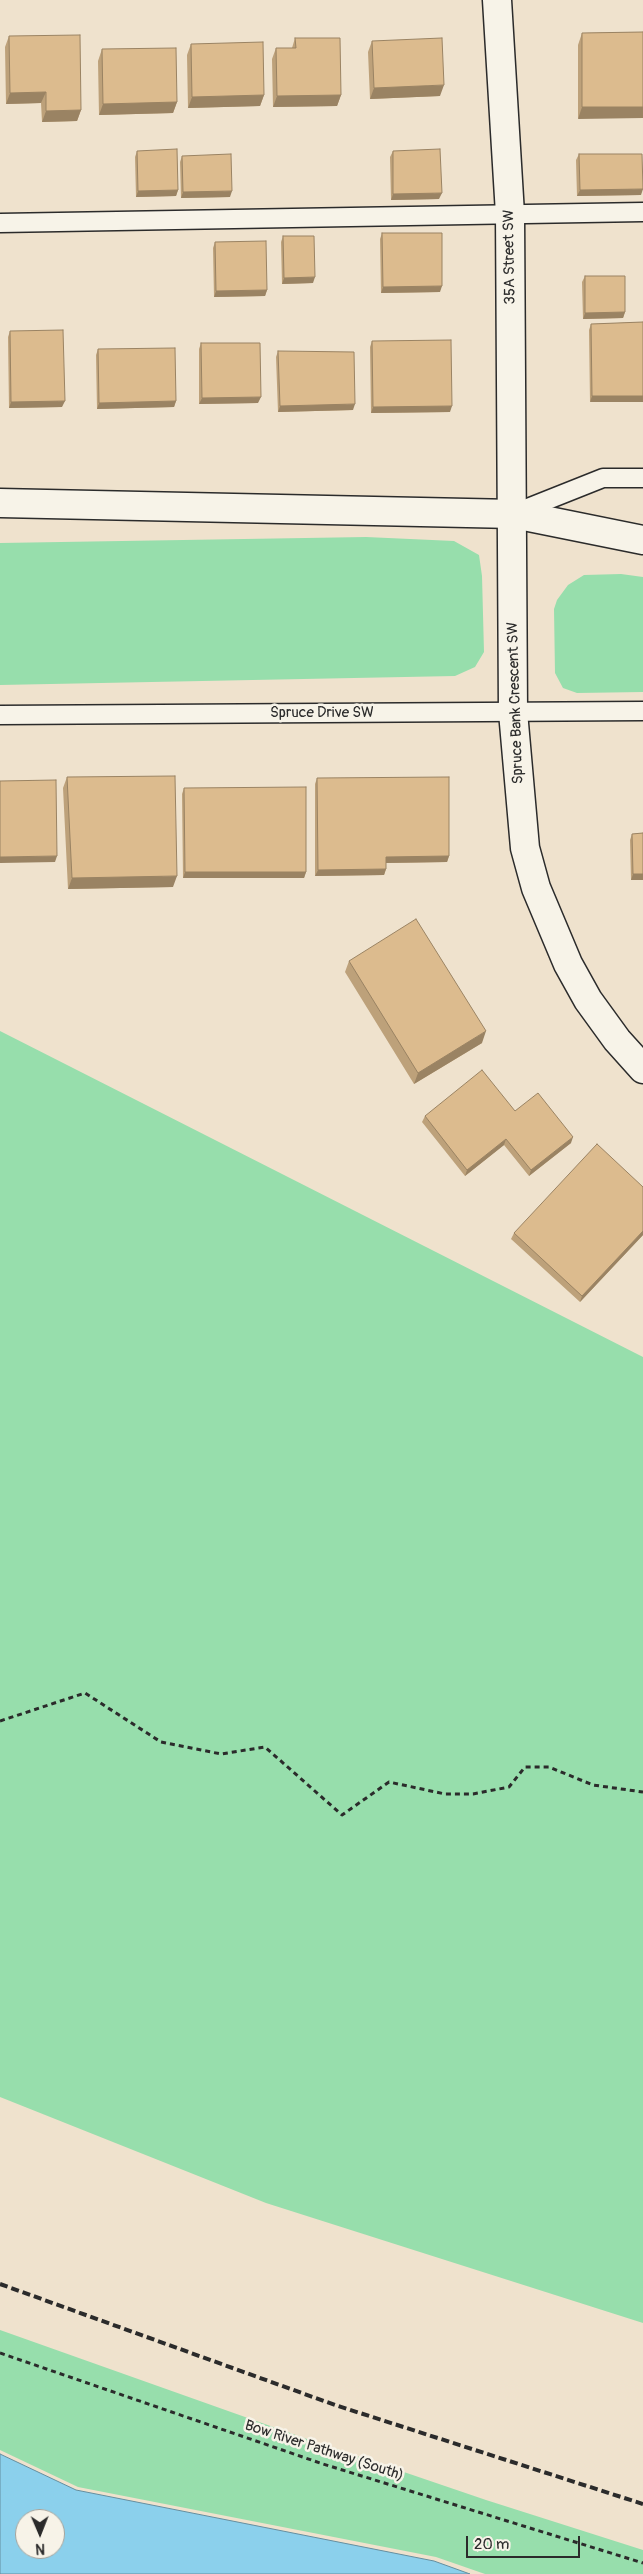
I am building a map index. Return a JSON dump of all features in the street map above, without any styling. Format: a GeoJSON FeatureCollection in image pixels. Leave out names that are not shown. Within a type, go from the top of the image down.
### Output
{"type":"FeatureCollection","features":[{"type":"Feature","properties":{"kind":"street","name":"35A Street SW"},"geometry":{"type":"LineString","coordinates":[[497,0],[510,214],[514,514]]}},
{"type":"Feature","properties":{"kind":"street"},"geometry":{"type":"LineString","coordinates":[[0,503],[514,514],[643,540]]}},
{"type":"Feature","properties":{"kind":"street","name":"Spruce Bank Crescent SW"},"geometry":{"type":"LineString","coordinates":[[514,514],[513,712],[524,848],[553,934],[588,1000],[617,1040],[643,1069]]}},
{"type":"Feature","properties":{"kind":"lane"},"geometry":{"type":"LineString","coordinates":[[0,222],[643,212]]}},
{"type":"Feature","properties":{"kind":"lane"},"geometry":{"type":"LineString","coordinates":[[514,514],[603,478],[643,478]]}},
{"type":"Feature","properties":{"kind":"lane","name":"Spruce Drive SW"},"geometry":{"type":"LineString","coordinates":[[0,715],[643,711]]}},
{"type":"Feature","properties":{"kind":"path"},"geometry":{"type":"LineString","coordinates":[[0,1722],[85,1693],[161,1742],[221,1754],[265,1747],[342,1815],[389,1782],[445,1794],[473,1794],[509,1787],[525,1768],[549,1767],[593,1785],[643,1792]]}},
{"type":"Feature","properties":{"kind":"path","name":"Bow River Pathway (South)"},"geometry":{"type":"LineString","coordinates":[[0,2353],[324,2464],[643,2564]]}},
{"type":"Feature","properties":{"kind":"green space"},"geometry":{"type":"Polygon","coordinates":[[[366,537],[454,541],[479,555],[482,576],[484,652],[475,667],[455,676],[0,685],[0,543],[366,537]]]}},
{"type":"Feature","properties":{"kind":"green space"},"geometry":{"type":"Polygon","coordinates":[[[621,574],[643,577],[643,692],[577,693],[563,688],[555,673],[554,609],[557,600],[568,585],[584,575],[621,574]]]}},
{"type":"Feature","properties":{"kind":"green space"},"geometry":{"type":"Polygon","coordinates":[[[0,1031],[643,1357],[643,2323],[266,2203],[0,2097],[0,1031]]]}},
{"type":"Feature","properties":{"kind":"green space"},"geometry":{"type":"Polygon","coordinates":[[[0,2330],[307,2439],[486,2500],[643,2550],[643,2574],[485,2574],[436,2557],[78,2487],[0,2450],[0,2330]]]}},
{"type":"Feature","properties":{"kind":"water"},"geometry":{"type":"Polygon","coordinates":[[[0,2454],[76,2490],[434,2561],[470,2574],[0,2574],[0,2454]]]}},
{"type":"Feature","properties":{"kind":"building"},"geometry":{"type":"Polygon","coordinates":[[[643,32],[643,107],[582,107],[582,33],[643,32]]]}},
{"type":"Feature","properties":{"kind":"building"},"geometry":{"type":"Polygon","coordinates":[[[80,35],[81,110],[46,111],[46,92],[10,93],[9,36],[80,35]]]}},
{"type":"Feature","properties":{"kind":"building"},"geometry":{"type":"Polygon","coordinates":[[[295,38],[340,38],[341,95],[277,96],[276,48],[296,48],[295,38]]]}},
{"type":"Feature","properties":{"kind":"building"},"geometry":{"type":"Polygon","coordinates":[[[442,38],[444,85],[374,88],[372,41],[442,38]]]}},
{"type":"Feature","properties":{"kind":"building"},"geometry":{"type":"Polygon","coordinates":[[[263,42],[264,95],[192,97],[191,44],[263,42]]]}},
{"type":"Feature","properties":{"kind":"building"},"geometry":{"type":"Polygon","coordinates":[[[176,48],[177,102],[103,104],[102,49],[176,48]]]}},
{"type":"Feature","properties":{"kind":"building"},"geometry":{"type":"Polygon","coordinates":[[[177,149],[178,190],[138,191],[137,151],[177,149]]]}},
{"type":"Feature","properties":{"kind":"building"},"geometry":{"type":"Polygon","coordinates":[[[440,149],[442,193],[393,194],[393,151],[440,149]]]}},
{"type":"Feature","properties":{"kind":"building"},"geometry":{"type":"Polygon","coordinates":[[[231,154],[232,191],[183,192],[182,156],[231,154]]]}},
{"type":"Feature","properties":{"kind":"building"},"geometry":{"type":"Polygon","coordinates":[[[579,154],[642,154],[643,189],[580,190],[579,154]]]}},
{"type":"Feature","properties":{"kind":"building"},"geometry":{"type":"Polygon","coordinates":[[[382,233],[442,233],[442,286],[383,287],[382,233]]]}},
{"type":"Feature","properties":{"kind":"building"},"geometry":{"type":"Polygon","coordinates":[[[283,236],[314,236],[315,277],[284,278],[283,236]]]}},
{"type":"Feature","properties":{"kind":"building"},"geometry":{"type":"Polygon","coordinates":[[[266,241],[267,290],[216,291],[215,242],[266,241]]]}},
{"type":"Feature","properties":{"kind":"building"},"geometry":{"type":"Polygon","coordinates":[[[585,276],[625,276],[625,312],[585,313],[585,276]]]}},
{"type":"Feature","properties":{"kind":"building"},"geometry":{"type":"Polygon","coordinates":[[[643,322],[643,396],[592,396],[591,324],[643,322]]]}},
{"type":"Feature","properties":{"kind":"building"},"geometry":{"type":"Polygon","coordinates":[[[63,330],[65,401],[11,402],[10,331],[63,330]]]}},
{"type":"Feature","properties":{"kind":"building"},"geometry":{"type":"Polygon","coordinates":[[[451,340],[452,406],[373,407],[372,341],[451,340]]]}},
{"type":"Feature","properties":{"kind":"building"},"geometry":{"type":"Polygon","coordinates":[[[201,343],[260,343],[261,397],[202,398],[201,343]]]}},
{"type":"Feature","properties":{"kind":"building"},"geometry":{"type":"Polygon","coordinates":[[[175,348],[176,401],[99,403],[98,349],[175,348]]]}},
{"type":"Feature","properties":{"kind":"building"},"geometry":{"type":"Polygon","coordinates":[[[278,351],[354,352],[355,404],[280,406],[278,351]]]}},
{"type":"Feature","properties":{"kind":"building"},"geometry":{"type":"Polygon","coordinates":[[[175,776],[177,876],[72,878],[67,777],[175,776]]]}},
{"type":"Feature","properties":{"kind":"building"},"geometry":{"type":"Polygon","coordinates":[[[449,777],[449,856],[386,857],[386,869],[318,870],[317,778],[449,777]]]}},
{"type":"Feature","properties":{"kind":"building"},"geometry":{"type":"Polygon","coordinates":[[[56,780],[57,856],[0,857],[0,781],[56,780]]]}},
{"type":"Feature","properties":{"kind":"building"},"geometry":{"type":"Polygon","coordinates":[[[306,787],[306,872],[185,872],[184,788],[306,787]]]}},
{"type":"Feature","properties":{"kind":"building"},"geometry":{"type":"Polygon","coordinates":[[[643,833],[643,874],[633,874],[632,834],[643,833]]]}},
{"type":"Feature","properties":{"kind":"building"},"geometry":{"type":"Polygon","coordinates":[[[416,919],[486,1031],[418,1073],[349,961],[416,919]]]}},
{"type":"Feature","properties":{"kind":"building"},"geometry":{"type":"Polygon","coordinates":[[[482,1070],[515,1111],[538,1093],[573,1137],[531,1170],[506,1139],[467,1170],[425,1116],[482,1070]]]}},
{"type":"Feature","properties":{"kind":"building"},"geometry":{"type":"Polygon","coordinates":[[[597,1144],[643,1187],[643,1231],[582,1296],[514,1233],[597,1144]]]}},
{"type":"Feature","properties":{"kind":"railway"},"geometry":{"type":"LineString","coordinates":[[0,2284],[335,2405],[643,2504]]}}]}
